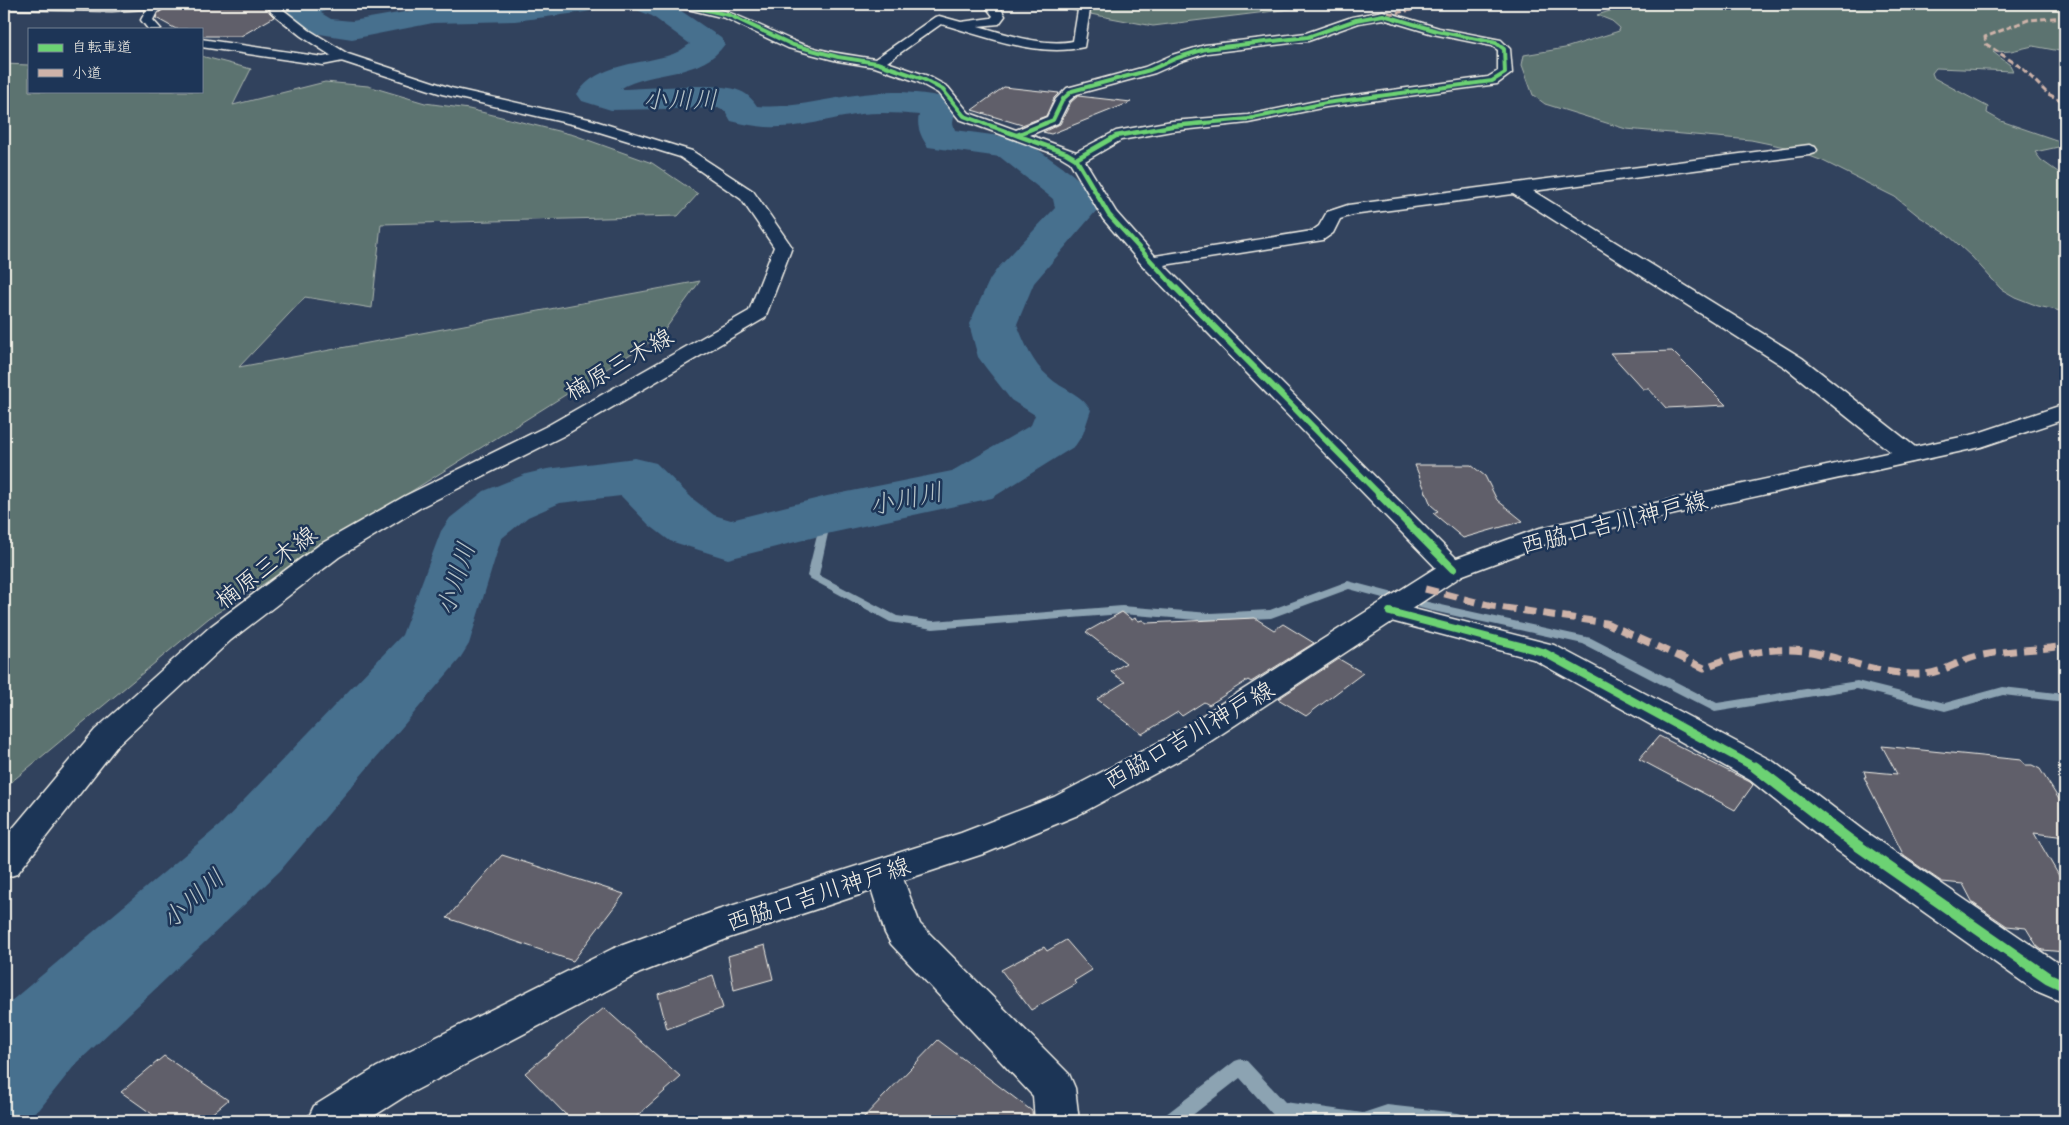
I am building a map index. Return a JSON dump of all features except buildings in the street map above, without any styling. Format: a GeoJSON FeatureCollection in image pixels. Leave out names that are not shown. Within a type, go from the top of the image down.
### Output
{"type":"FeatureCollection","features":[{"type":"Feature","properties":{"kind":"street","name":"楠原三木線"},"geometry":{"type":"LineString","coordinates":[[4,864],[106,738],[221,633],[329,551],[414,501],[554,431],[758,314],[783,246],[747,195],[686,154],[584,122],[447,90],[343,57],[305,34],[275,9],[275,4]]}},
{"type":"Feature","properties":{"kind":"street"},"geometry":{"type":"LineString","coordinates":[[679,4],[729,15],[792,44],[838,57],[877,63],[923,79],[943,90],[964,116],[1049,146],[1076,159],[1110,215],[1150,262],[1453,570]]}},
{"type":"Feature","properties":{"kind":"street"},"geometry":{"type":"LineString","coordinates":[[960,25],[995,21],[999,16],[994,6],[990,4]]}},
{"type":"Feature","properties":{"kind":"street"},"geometry":{"type":"LineString","coordinates":[[877,63],[939,20],[1045,46],[1073,47],[1079,44],[1085,4]]}},
{"type":"Feature","properties":{"kind":"street"},"geometry":{"type":"LineString","coordinates":[[4,5],[104,7],[163,5]]}},
{"type":"Feature","properties":{"kind":"street"},"geometry":{"type":"LineString","coordinates":[[153,28],[147,20],[152,10],[163,5]]}},
{"type":"Feature","properties":{"kind":"street"},"geometry":{"type":"LineString","coordinates":[[1016,135],[1053,120],[1063,99],[1072,91],[1150,70],[1177,58],[1205,49],[1308,37],[1356,20],[1384,15],[1436,31],[1496,43],[1504,49],[1505,74],[1492,81],[1326,103],[1248,119],[1172,126],[1116,136],[1076,159]]}},
{"type":"Feature","properties":{"kind":"street"},"geometry":{"type":"LineString","coordinates":[[202,43],[323,61],[343,57]]}},
{"type":"Feature","properties":{"kind":"street"},"geometry":{"type":"LineString","coordinates":[[1150,262],[1316,236],[1327,229],[1333,216],[1348,210],[1809,150]]}},
{"type":"Feature","properties":{"kind":"street"},"geometry":{"type":"LineString","coordinates":[[1516,188],[1794,362],[1910,455]]}},
{"type":"Feature","properties":{"kind":"street","name":"西脇口吉川神戸線"},"geometry":{"type":"LineString","coordinates":[[329,1121],[392,1081],[626,961],[718,926],[973,843],[1066,806],[1179,746],[1453,570],[1549,534],[1981,440],[2065,411]]}},
{"type":"Feature","properties":{"kind":"street"},"geometry":{"type":"LineString","coordinates":[[1390,612],[1543,652],[1762,772],[1851,841],[2048,978],[2065,986]]}},
{"type":"Feature","properties":{"kind":"street"},"geometry":{"type":"LineString","coordinates":[[884,872],[904,933],[1054,1088],[1057,1121]]}},
{"type":"Feature","properties":{"kind":"green space"},"geometry":{"type":"Polygon","coordinates":[[[1038,4],[1331,4],[1153,26],[1038,4]]]}},
{"type":"Feature","properties":{"kind":"green space"},"geometry":{"type":"Polygon","coordinates":[[[1632,4],[2065,4],[2065,52],[2033,46],[2011,51],[1993,52],[2010,65],[2013,71],[1936,68],[1932,73],[1934,78],[1988,107],[1987,113],[2001,121],[2065,143],[2063,146],[2035,152],[2041,160],[2065,177],[2065,312],[2038,306],[2001,289],[1972,257],[1947,234],[1920,217],[1895,197],[1823,161],[1785,147],[1751,140],[1626,129],[1545,104],[1533,95],[1522,65],[1524,55],[1565,48],[1619,31],[1620,28],[1612,21],[1597,15],[1632,4]]]}},
{"type":"Feature","properties":{"kind":"green space"},"geometry":{"type":"Polygon","coordinates":[[[202,56],[251,69],[233,105],[325,82],[368,86],[425,103],[469,109],[574,135],[652,163],[698,194],[678,216],[381,224],[372,308],[305,297],[239,367],[700,281],[661,335],[209,618],[4,788],[4,64],[28,65],[28,92],[202,92],[202,56]]]}},
{"type":"Feature","properties":{"kind":"waterway","name":"小川川"},"geometry":{"type":"LineString","coordinates":[[316,4],[301,12],[323,27],[352,30],[433,15],[515,13],[585,4]]}},
{"type":"Feature","properties":{"kind":"waterway","name":"小川川"},"geometry":{"type":"LineString","coordinates":[[4,1078],[41,1034],[250,848],[434,644],[472,531],[506,504],[547,487],[635,476],[671,512],[692,528],[728,540],[827,515],[971,485],[1055,434],[1064,410],[1030,389],[1004,357],[993,324],[1013,279],[1076,210],[1073,196],[1058,182],[1010,147],[941,139],[935,123],[939,106],[872,103],[772,118],[743,114],[740,106],[728,98],[690,97],[611,100],[594,94],[610,81],[640,70],[684,61],[710,44],[662,10],[647,4]]}},
{"type":"Feature","properties":{"kind":"waterway"},"geometry":{"type":"LineString","coordinates":[[827,515],[813,576],[894,619],[933,625],[1122,610],[1210,617],[1271,614],[1348,585],[1428,606],[1587,641],[1715,708],[1857,685],[1945,707],[2003,691],[2065,698]]}},
{"type":"Feature","properties":{"kind":"waterway"},"geometry":{"type":"LineString","coordinates":[[1171,1121],[1241,1067],[1280,1110],[1363,1121],[1387,1113],[1458,1121]]}},
{"type":"Feature","properties":{"kind":"marked path"},"geometry":{"type":"LineString","coordinates":[[1388,14],[1418,9],[1432,4]]}},
{"type":"Feature","properties":{"kind":"marked path"},"geometry":{"type":"LineString","coordinates":[[2065,17],[2028,20],[1985,37],[1986,44],[2022,68],[2048,94],[2065,102]]}},
{"type":"Feature","properties":{"kind":"marked path"},"geometry":{"type":"LineString","coordinates":[[1425,589],[1492,606],[1606,623],[1704,668],[1729,658],[1758,652],[1788,650],[1815,653],[1880,671],[1922,674],[1938,672],[1979,656],[2065,646]]}},
{"type":"Feature","properties":{"kind":"cycle path"},"geometry":{"type":"LineString","coordinates":[[679,4],[729,15],[793,45],[838,57],[877,63],[923,79],[943,90],[964,116],[1066,153],[1076,159],[1109,215],[1150,262],[1453,569]]}},
{"type":"Feature","properties":{"kind":"cycle path"},"geometry":{"type":"LineString","coordinates":[[1017,135],[1053,120],[1063,99],[1072,91],[1150,70],[1177,58],[1205,49],[1308,37],[1356,20],[1383,15],[1437,31],[1496,43],[1504,49],[1505,73],[1492,81],[1326,103],[1248,119],[1172,126],[1116,136],[1076,159]]}},
{"type":"Feature","properties":{"kind":"cycle path"},"geometry":{"type":"LineString","coordinates":[[1390,612],[1543,652],[1762,771],[1851,841],[2048,978],[2065,986]]}}]}
